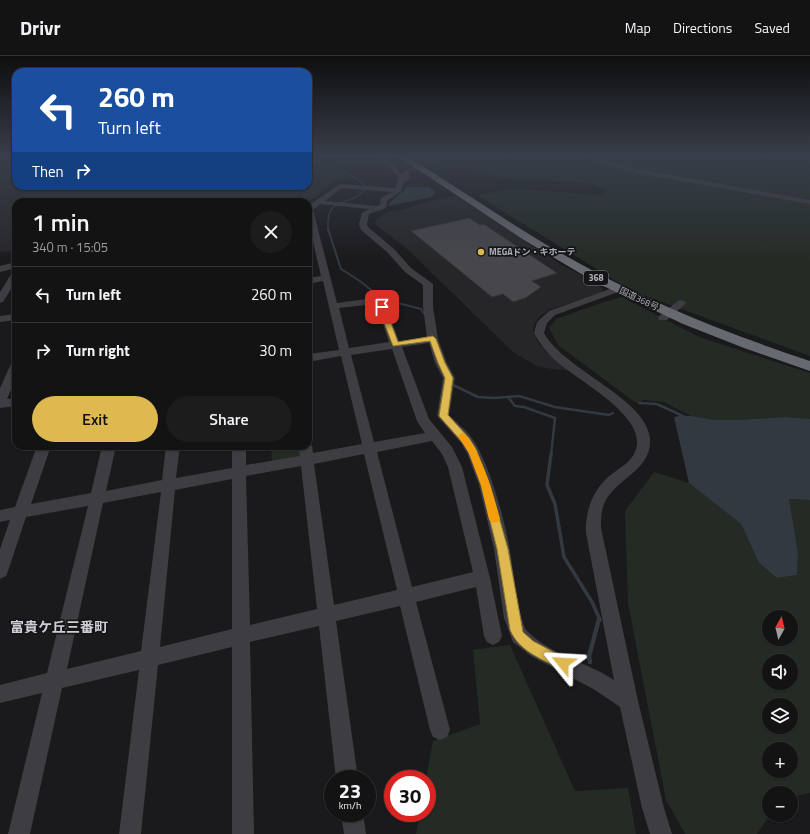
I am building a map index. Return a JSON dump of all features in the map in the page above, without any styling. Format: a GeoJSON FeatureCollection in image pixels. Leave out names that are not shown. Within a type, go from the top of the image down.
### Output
{"type":"FeatureCollection","features":[{"type":"Feature","properties":{"kind":"highway","name":"国道368号"},"geometry":{"type":"LineString","coordinates":[[458,191],[570,264],[618,289],[704,328],[810,366]]}},
{"type":"Feature","properties":{"kind":"street"},"geometry":{"type":"LineString","coordinates":[[312,207],[333,191]]}},
{"type":"Feature","properties":{"kind":"street"},"geometry":{"type":"LineString","coordinates":[[394,191],[384,200],[383,206],[366,213],[363,224],[364,228],[390,250],[408,270],[426,282],[428,286],[429,339],[442,363],[448,382],[443,416],[466,440],[473,452],[486,485],[502,549],[513,618],[519,636],[537,650],[602,683],[628,701]]}},
{"type":"Feature","properties":{"kind":"street"},"geometry":{"type":"LineString","coordinates":[[750,191],[810,202]]}},
{"type":"Feature","properties":{"kind":"street"},"geometry":{"type":"LineString","coordinates":[[318,202],[377,208]]}},
{"type":"Feature","properties":{"kind":"street"},"geometry":{"type":"LineString","coordinates":[[312,229],[327,278],[440,730]]}},
{"type":"Feature","properties":{"kind":"street"},"geometry":{"type":"LineString","coordinates":[[0,269],[12,266]]}},
{"type":"Feature","properties":{"kind":"street"},"geometry":{"type":"LineString","coordinates":[[312,280],[327,278]]}},
{"type":"Feature","properties":{"kind":"street"},"geometry":{"type":"LineString","coordinates":[[0,300],[12,280]]}},
{"type":"Feature","properties":{"kind":"street"},"geometry":{"type":"LineString","coordinates":[[618,289],[552,313],[542,322],[539,333],[548,349],[630,412],[642,432],[644,440],[641,454],[632,468],[618,477],[601,495],[596,510],[594,533],[628,701],[648,789],[661,834]]}},
{"type":"Feature","properties":{"kind":"street"},"geometry":{"type":"LineString","coordinates":[[333,306],[367,302],[382,307],[423,421],[447,451],[455,467],[482,578],[493,636]]}},
{"type":"Feature","properties":{"kind":"street"},"geometry":{"type":"LineString","coordinates":[[663,318],[681,303]]}},
{"type":"Feature","properties":{"kind":"street"},"geometry":{"type":"LineString","coordinates":[[0,319],[12,318]]}},
{"type":"Feature","properties":{"kind":"street"},"geometry":{"type":"LineString","coordinates":[[312,357],[429,339]]}},
{"type":"Feature","properties":{"kind":"street"},"geometry":{"type":"LineString","coordinates":[[0,401],[12,375]]}},
{"type":"Feature","properties":{"kind":"street"},"geometry":{"type":"LineString","coordinates":[[0,404],[12,402]]}},
{"type":"Feature","properties":{"kind":"street"},"geometry":{"type":"LineString","coordinates":[[0,516],[239,472],[306,453],[369,448],[435,436]]}},
{"type":"Feature","properties":{"kind":"street"},"geometry":{"type":"LineString","coordinates":[[0,571],[43,450]]}},
{"type":"Feature","properties":{"kind":"street"},"geometry":{"type":"LineString","coordinates":[[19,834],[108,450]]}},
{"type":"Feature","properties":{"kind":"street"},"geometry":{"type":"LineString","coordinates":[[130,834],[173,450]]}},
{"type":"Feature","properties":{"kind":"street"},"geometry":{"type":"LineString","coordinates":[[239,450],[243,834]]}},
{"type":"Feature","properties":{"kind":"street"},"geometry":{"type":"LineString","coordinates":[[306,453],[347,770]]}},
{"type":"Feature","properties":{"kind":"street"},"geometry":{"type":"LineString","coordinates":[[0,694],[482,578]]}},
{"type":"Feature","properties":{"kind":"street"},"geometry":{"type":"LineString","coordinates":[[353,822],[355,834]]}},
{"type":"Feature","properties":{"kind":"shaded area"},"geometry":{"type":"Polygon","coordinates":[[[0,191],[307,191],[298,198],[12,198],[12,251],[0,252],[0,191]]]}},
{"type":"Feature","properties":{"kind":"shaded area"},"geometry":{"type":"Polygon","coordinates":[[[307,191],[322,191],[312,199],[298,198],[307,191]]]}},
{"type":"Feature","properties":{"kind":"shaded area"},"geometry":{"type":"Polygon","coordinates":[[[500,191],[549,191],[604,195],[605,191],[810,191],[810,356],[632,291],[477,195],[500,191]]]}},
{"type":"Feature","properties":{"kind":"shaded area"},"geometry":{"type":"Polygon","coordinates":[[[402,192],[435,192],[432,197],[388,206],[392,200],[402,192]]]}},
{"type":"Feature","properties":{"kind":"shaded area"},"geometry":{"type":"Polygon","coordinates":[[[456,196],[562,265],[595,282],[593,283],[604,289],[602,292],[549,310],[539,317],[534,325],[533,331],[539,344],[546,352],[572,371],[545,368],[535,365],[513,352],[406,248],[375,224],[376,220],[387,212],[405,209],[441,198],[456,196]]]}},
{"type":"Feature","properties":{"kind":"shaded area"},"geometry":{"type":"Polygon","coordinates":[[[622,297],[699,337],[810,373],[810,419],[786,417],[714,420],[691,416],[664,402],[644,400],[636,403],[558,345],[549,328],[556,319],[622,297]]]}},
{"type":"Feature","properties":{"kind":"shaded area"},"geometry":{"type":"Polygon","coordinates":[[[691,416],[714,420],[786,417],[810,419],[810,500],[789,499],[798,552],[797,575],[777,578],[759,563],[741,524],[689,483],[674,417],[691,416]]]}},
{"type":"Feature","properties":{"kind":"shaded area"},"geometry":{"type":"Polygon","coordinates":[[[271,450],[302,450],[302,453],[297,458],[272,462],[271,450]]]}},
{"type":"Feature","properties":{"kind":"shaded area"},"geometry":{"type":"Polygon","coordinates":[[[654,472],[689,483],[741,524],[759,563],[777,578],[797,575],[798,552],[789,499],[810,500],[810,793],[798,796],[798,786],[762,786],[762,822],[765,822],[757,834],[685,834],[666,800],[628,603],[625,511],[654,472]]]}},
{"type":"Feature","properties":{"kind":"shaded area"},"geometry":{"type":"Polygon","coordinates":[[[510,645],[575,791],[628,788],[636,834],[416,834],[418,822],[436,822],[436,770],[428,770],[433,741],[480,724],[473,650],[510,645]]]}},
{"type":"Feature","properties":{"kind":"building","name":"MEGAドン・キホーテ"},"geometry":{"type":"Polygon","coordinates":[[[469,218],[480,225],[484,224],[557,273],[532,281],[541,287],[525,298],[513,302],[503,294],[492,297],[411,231],[469,218]]]}},
{"type":"Feature","properties":{"kind":"waterway"},"geometry":{"type":"LineString","coordinates":[[328,229],[330,211],[338,204],[350,200],[364,191]]}},
{"type":"Feature","properties":{"kind":"waterway"},"geometry":{"type":"LineString","coordinates":[[328,229],[341,269],[360,281],[382,299],[421,309],[425,315]]}},
{"type":"Feature","properties":{"kind":"waterway"},"geometry":{"type":"LineString","coordinates":[[451,384],[478,397],[494,398],[519,396],[555,407],[609,415],[613,413]]}},
{"type":"Feature","properties":{"kind":"waterway"},"geometry":{"type":"LineString","coordinates":[[508,397],[515,406],[524,407],[555,418],[551,455]]}},
{"type":"Feature","properties":{"kind":"waterway"},"geometry":{"type":"LineString","coordinates":[[639,403],[657,404],[685,417]]}},
{"type":"Feature","properties":{"kind":"waterway"},"geometry":{"type":"LineString","coordinates":[[551,454],[547,485],[555,504],[564,557],[592,602],[600,620]]}},
{"type":"Feature","properties":{"kind":"waterway"},"geometry":{"type":"LineString","coordinates":[[590,662],[589,656],[599,619]]}},
{"type":"Feature","properties":{"kind":"slow traffic"},"geometry":{"type":"LineString","coordinates":[[462,436],[473,452],[486,485],[494,519]]}},
{"type":"Feature","properties":{"kind":"place","name":"MEGAドン・キホーテ"},"geometry":{"type":"Point","coordinates":[481,252]}},
{"type":"Feature","properties":{"kind":"district","name":"富貴ケ丘三番町"},"geometry":{"type":"Point","coordinates":[59,627]}},
{"type":"Feature","properties":{"kind":"route"},"geometry":{"type":"LineString","coordinates":[[382,307],[396,344],[433,339],[436,350],[449,378],[443,416],[466,440],[473,452],[486,485],[502,549],[516,630],[519,636],[529,645],[563,663]]}}]}
